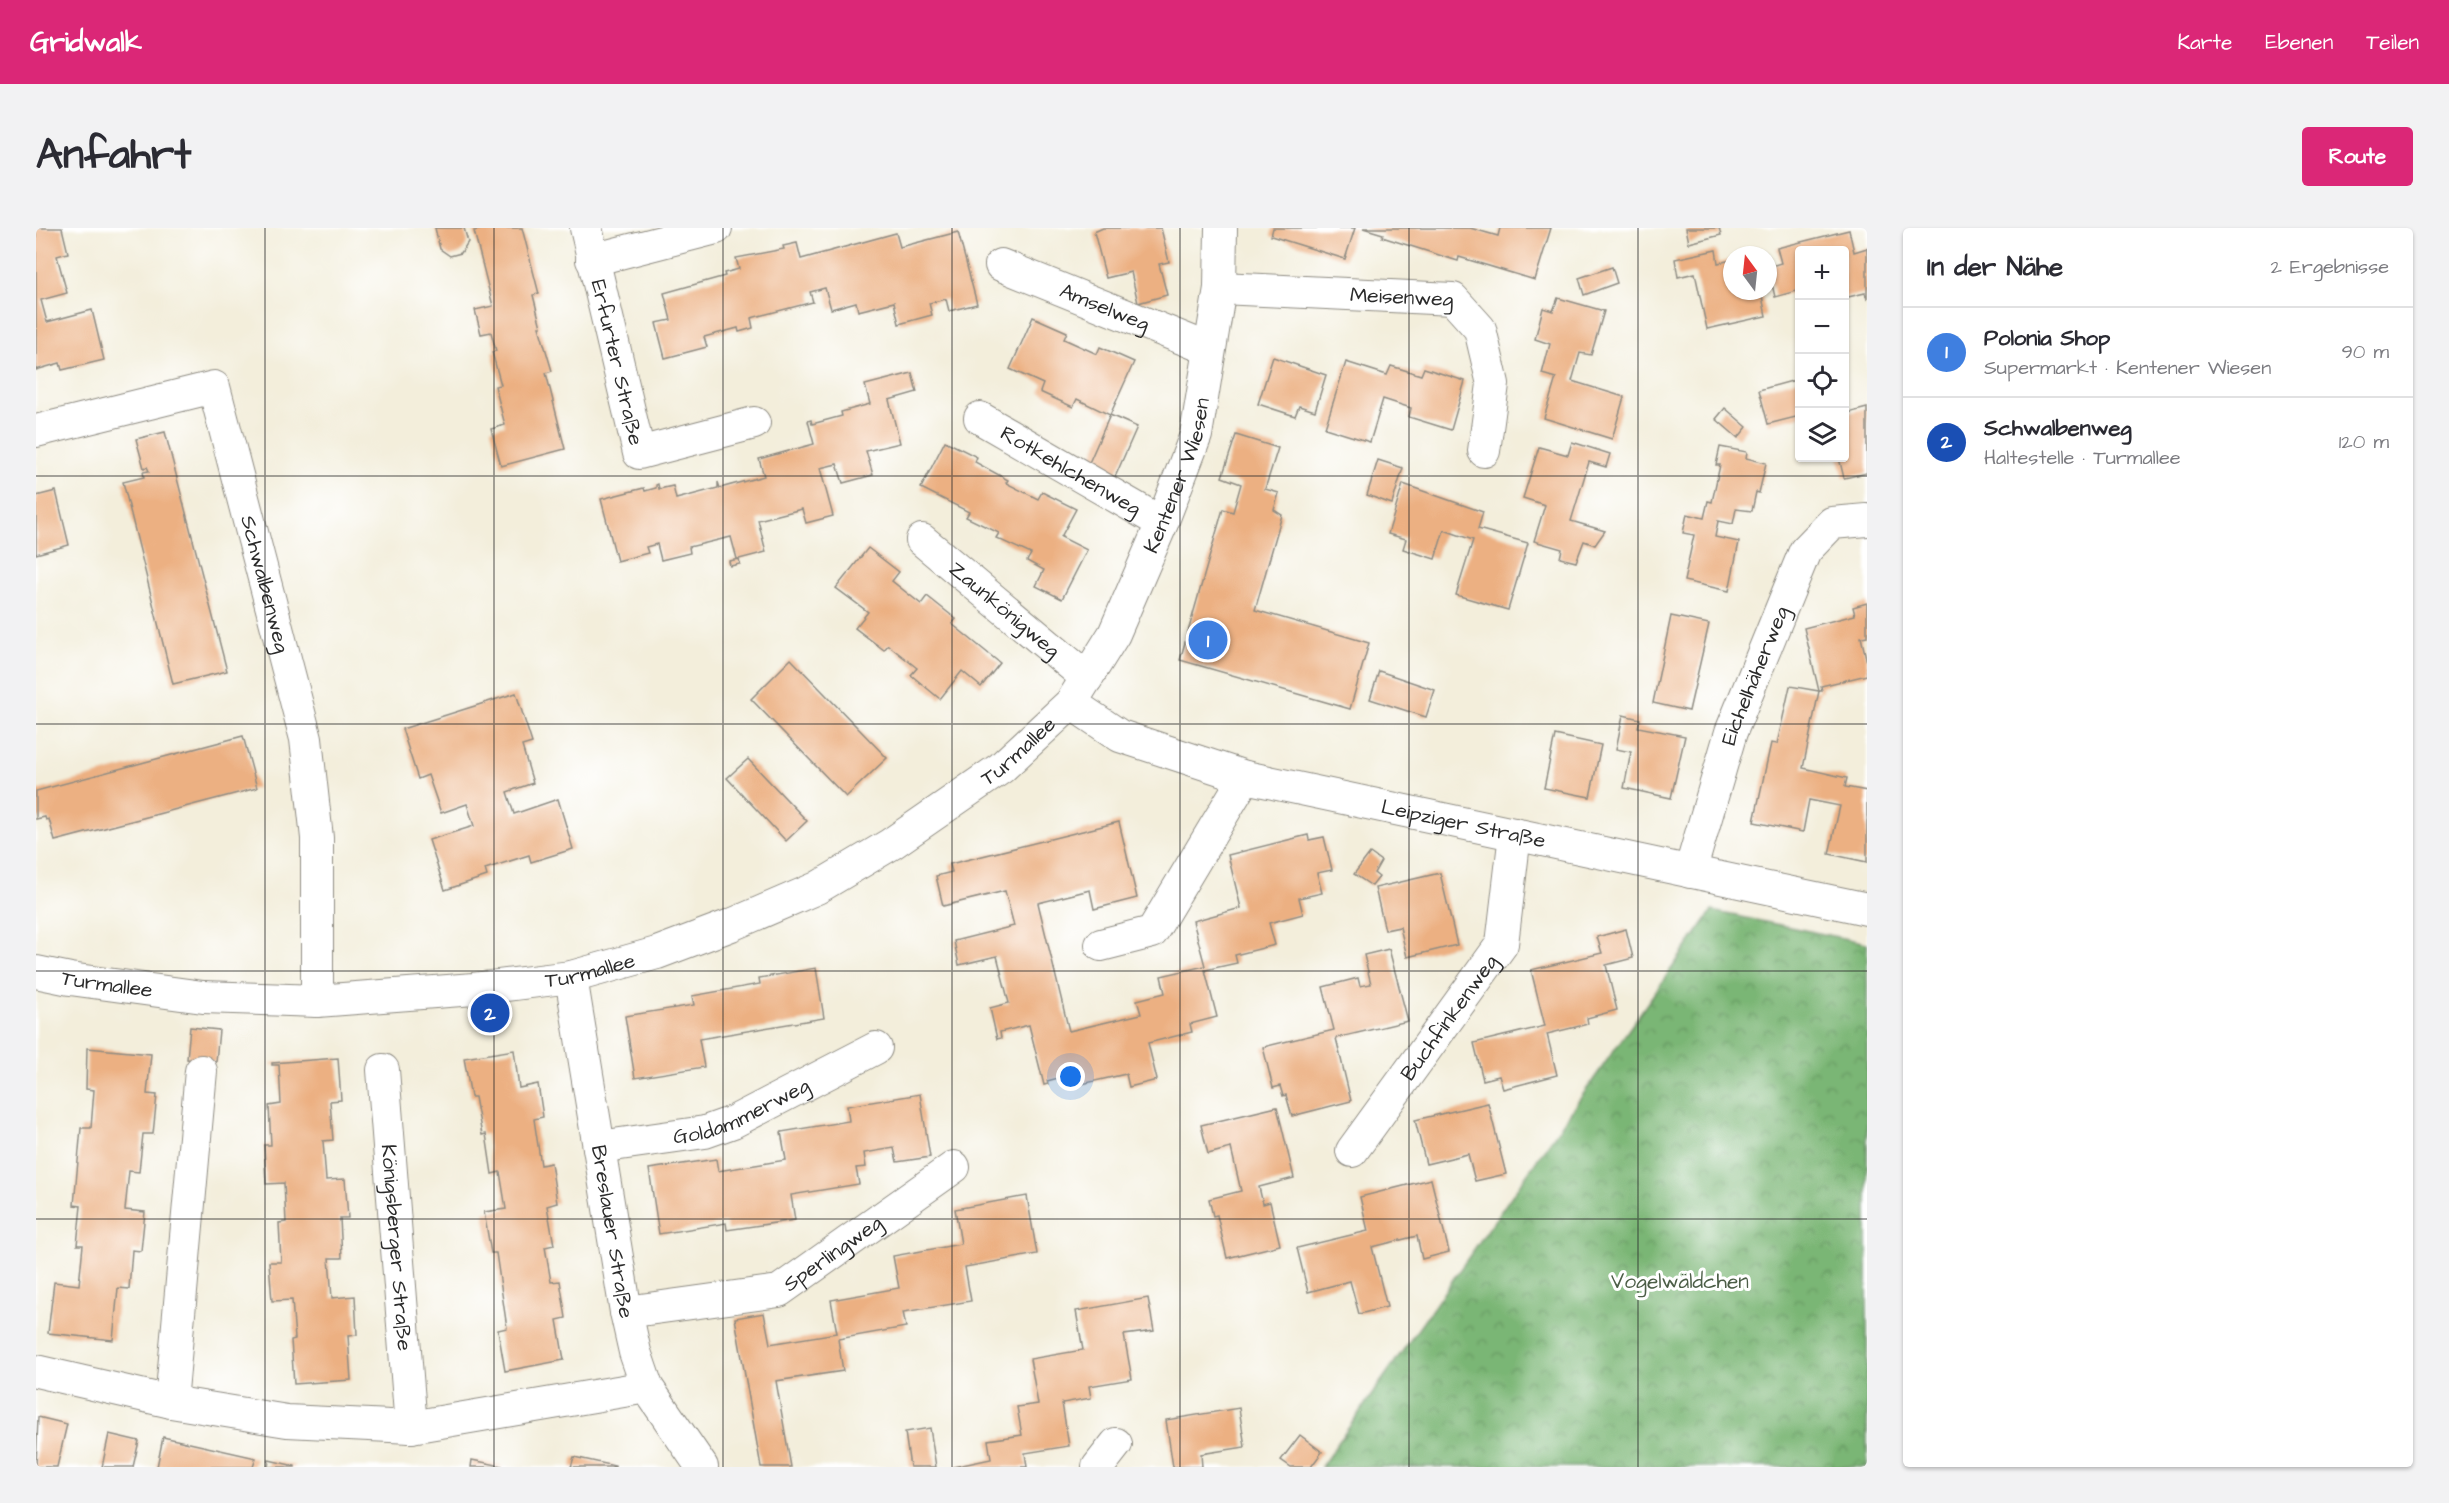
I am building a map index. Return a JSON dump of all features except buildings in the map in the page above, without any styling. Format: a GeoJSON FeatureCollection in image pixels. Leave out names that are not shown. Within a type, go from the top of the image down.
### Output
{"type":"FeatureCollection","features":[{"type":"Feature","properties":{"kind":"street","name":"Erfurter Straße"},"geometry":{"type":"LineString","coordinates":[[586,228],[639,453],[754,423]]}},
{"type":"Feature","properties":{"kind":"street","name":"Erfurter Straße"},"geometry":{"type":"LineString","coordinates":[[592,260],[716,228]]}},
{"type":"Feature","properties":{"kind":"street","name":"Kentener Wiesen"},"geometry":{"type":"LineString","coordinates":[[1079,691],[1114,634],[1162,524],[1196,435],[1220,288],[1221,228]]}},
{"type":"Feature","properties":{"kind":"street","name":"Amselweg"},"geometry":{"type":"LineString","coordinates":[[1001,265],[1209,349]]}},
{"type":"Feature","properties":{"kind":"street","name":"Meisenweg"},"geometry":{"type":"LineString","coordinates":[[1220,288],[1453,299],[1480,329],[1493,384],[1484,451]]}},
{"type":"Feature","properties":{"kind":"street","name":"Schwalbenweg"},"geometry":{"type":"LineString","coordinates":[[36,431],[214,387],[306,739],[317,838],[318,1000]]}},
{"type":"Feature","properties":{"kind":"street","name":"Rotkehlchenweg"},"geometry":{"type":"LineString","coordinates":[[980,418],[1162,524]]}},
{"type":"Feature","properties":{"kind":"street","name":"Eichelhäherweg"},"geometry":{"type":"LineString","coordinates":[[1690,872],[1731,732],[1805,551],[1832,524],[1867,520]]}},
{"type":"Feature","properties":{"kind":"street","name":"Zaunkönigweg"},"geometry":{"type":"LineString","coordinates":[[922,540],[1079,691]]}},
{"type":"Feature","properties":{"kind":"street","name":"Turmallee"},"geometry":{"type":"LineString","coordinates":[[36,972],[70,979],[203,997],[318,1000],[474,989],[571,977],[657,953],[817,888],[891,844],[1000,768],[1079,691]]}},
{"type":"Feature","properties":{"kind":"street","name":"Leipziger Straße"},"geometry":{"type":"LineString","coordinates":[[1079,691],[1120,736],[1245,777],[1867,909]]}},
{"type":"Feature","properties":{"kind":"street"},"geometry":{"type":"LineString","coordinates":[[1101,945],[1152,932],[1245,777]]}},
{"type":"Feature","properties":{"kind":"street","name":"Buchfinkenweg"},"geometry":{"type":"LineString","coordinates":[[1352,1151],[1502,944],[1515,834]]}},
{"type":"Feature","properties":{"kind":"street","name":"Breslauer Straße"},"geometry":{"type":"LineString","coordinates":[[571,977],[626,1312],[635,1352],[647,1387],[702,1467]]}},
{"type":"Feature","properties":{"kind":"street","name":"Goldammerweg"},"geometry":{"type":"LineString","coordinates":[[599,1147],[705,1132],[733,1122],[876,1048]]}},
{"type":"Feature","properties":{"kind":"street","name":"Königsberger Straße"},"geometry":{"type":"LineString","coordinates":[[383,1070],[411,1427]]}},
{"type":"Feature","properties":{"kind":"street"},"geometry":{"type":"LineString","coordinates":[[171,1402],[201,1071]]}},
{"type":"Feature","properties":{"kind":"street","name":"Sperlingweg"},"geometry":{"type":"LineString","coordinates":[[626,1312],[779,1291],[954,1167]]}},
{"type":"Feature","properties":{"kind":"street"},"geometry":{"type":"LineString","coordinates":[[36,1371],[171,1402],[287,1421],[411,1427],[647,1387]]}},
{"type":"Feature","properties":{"kind":"green space","name":"Vogelwäldchen"},"geometry":{"type":"Polygon","coordinates":[[[1712,911],[1867,943],[1867,1467],[1321,1467],[1712,911]]]}},
{"type":"Feature","properties":{"kind":"place","name":"Polonia Shop"},"geometry":{"type":"Point","coordinates":[1208,640]}},
{"type":"Feature","properties":{"kind":"place","name":"Schwalbenweg"},"geometry":{"type":"Point","coordinates":[490,1013]}}]}
